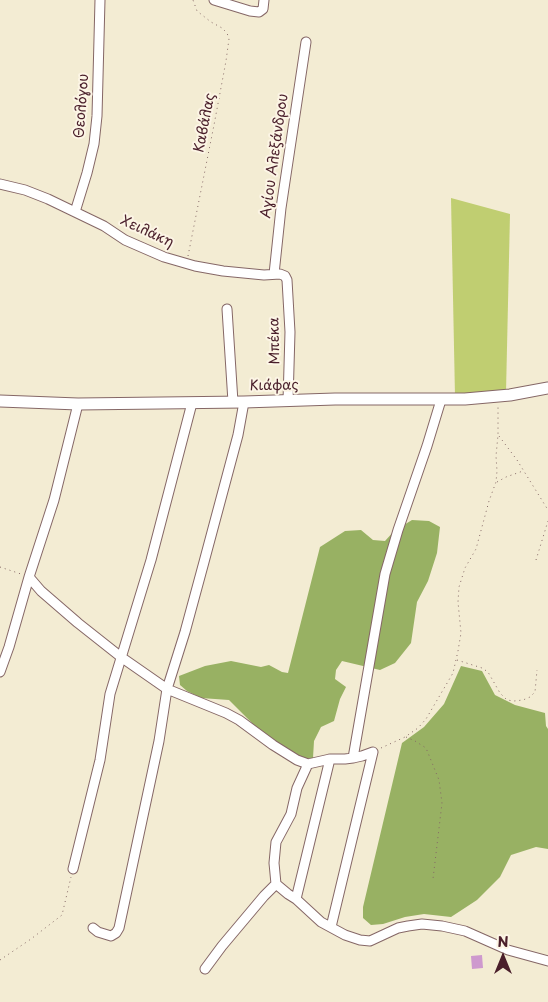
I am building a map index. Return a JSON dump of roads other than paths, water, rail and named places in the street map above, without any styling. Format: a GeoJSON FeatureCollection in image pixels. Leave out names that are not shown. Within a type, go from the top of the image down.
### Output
{"type":"FeatureCollection","features":[{"type":"Feature","properties":{"kind":"street","name":"Θεολόγου"},"geometry":{"type":"LineString","coordinates":[[75,212],[94,144],[97,116],[100,0]]}},
{"type":"Feature","properties":{"kind":"street"},"geometry":{"type":"LineString","coordinates":[[214,0],[259,12],[263,9],[264,0]]}},
{"type":"Feature","properties":{"kind":"street","name":"Αγίου Αλεξάνδρου"},"geometry":{"type":"LineString","coordinates":[[274,274],[281,208],[306,42]]}},
{"type":"Feature","properties":{"kind":"street","name":"Χειλάκη"},"geometry":{"type":"LineString","coordinates":[[0,184],[25,190],[48,199],[104,226],[125,240],[164,257],[195,266],[242,273],[283,274],[287,280]]}},
{"type":"Feature","properties":{"kind":"street","name":"Μπέκα"},"geometry":{"type":"LineString","coordinates":[[287,280],[290,332],[288,401]]}},
{"type":"Feature","properties":{"kind":"street"},"geometry":{"type":"LineString","coordinates":[[93,928],[110,936],[116,933],[118,928],[158,741],[167,689],[185,632],[238,435],[238,402],[228,309]]}},
{"type":"Feature","properties":{"kind":"street","name":"Κιάφας"},"geometry":{"type":"LineString","coordinates":[[0,401],[78,404],[335,399],[441,400],[498,397],[548,388]]}},
{"type":"Feature","properties":{"kind":"street"},"geometry":{"type":"LineString","coordinates":[[353,758],[385,574],[441,400]]}},
{"type":"Feature","properties":{"kind":"street"},"geometry":{"type":"LineString","coordinates":[[74,869],[100,760],[110,694],[151,560],[192,403]]}},
{"type":"Feature","properties":{"kind":"street"},"geometry":{"type":"LineString","coordinates":[[0,672],[54,500],[78,404]]}},
{"type":"Feature","properties":{"kind":"street"},"geometry":{"type":"LineString","coordinates":[[29,577],[41,591],[78,623],[121,657],[167,689],[232,716],[297,760],[308,764],[330,759],[353,758],[373,752],[331,927]]}},
{"type":"Feature","properties":{"kind":"street"},"geometry":{"type":"LineString","coordinates":[[296,899],[330,759]]}},
{"type":"Feature","properties":{"kind":"street"},"geometry":{"type":"LineString","coordinates":[[308,764],[297,788],[291,814],[276,842],[274,863],[276,884],[321,922],[345,935],[370,941],[398,928],[408,926],[422,924],[448,927],[465,931],[508,950],[548,961]]}},
{"type":"Feature","properties":{"kind":"street"},"geometry":{"type":"LineString","coordinates":[[205,969],[264,896],[276,884]]}}]}
